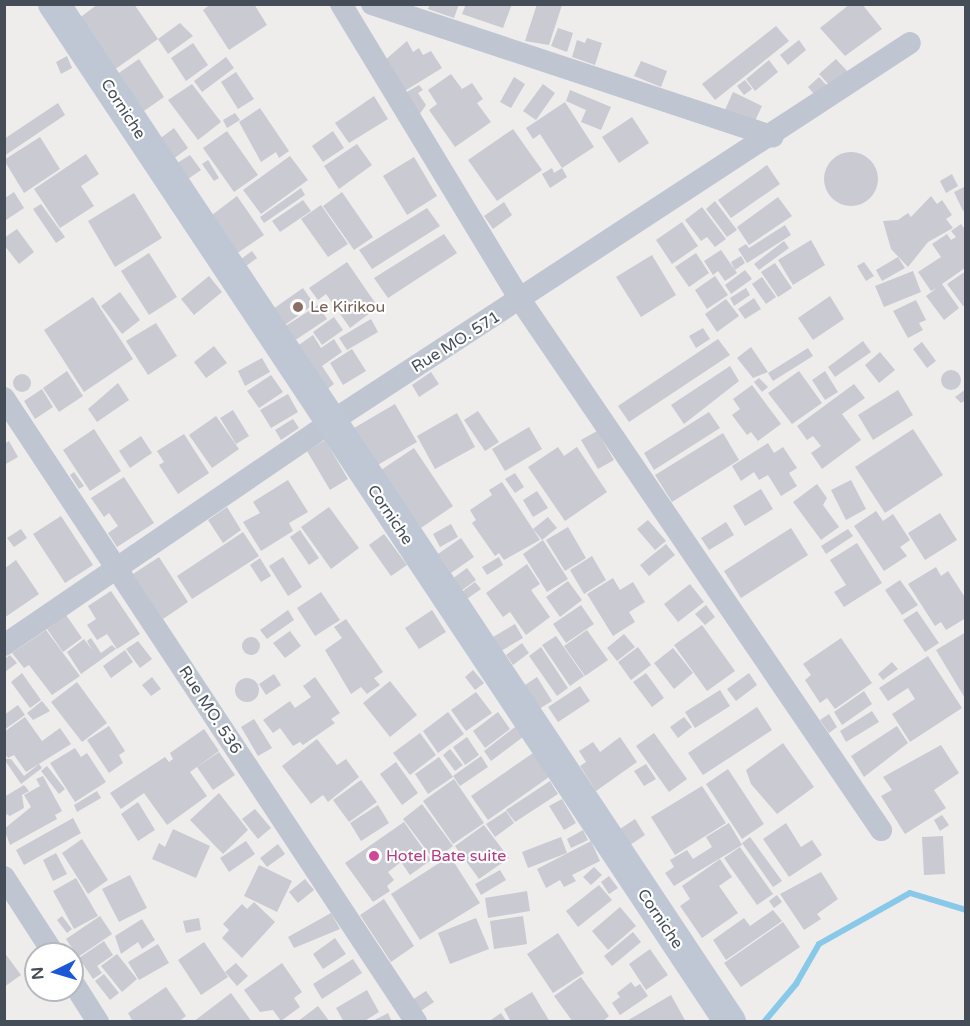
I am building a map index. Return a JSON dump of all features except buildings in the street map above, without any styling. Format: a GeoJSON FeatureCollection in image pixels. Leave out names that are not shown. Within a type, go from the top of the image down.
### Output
{"type":"FeatureCollection","features":[{"type":"Feature","properties":{"kind":"street","name":"Corniche"},"geometry":{"type":"LineString","coordinates":[[54,4],[329,423],[730,1022]]}},
{"type":"Feature","properties":{"kind":"street"},"geometry":{"type":"LineString","coordinates":[[341,4],[521,301],[881,830]]}},
{"type":"Feature","properties":{"kind":"street"},"geometry":{"type":"LineString","coordinates":[[372,4],[773,137]]}},
{"type":"Feature","properties":{"kind":"street","name":"Rue MO. 571"},"geometry":{"type":"LineString","coordinates":[[4,645],[116,566],[329,423],[773,137],[910,43]]}},
{"type":"Feature","properties":{"kind":"street","name":"Rue MO. 536"},"geometry":{"type":"LineString","coordinates":[[4,398],[416,1022]]}},
{"type":"Feature","properties":{"kind":"street"},"geometry":{"type":"LineString","coordinates":[[4,877],[46,942]]}},
{"type":"Feature","properties":{"kind":"street"},"geometry":{"type":"LineString","coordinates":[[84,1000],[98,1022]]}},
{"type":"Feature","properties":{"kind":"waterway"},"geometry":{"type":"LineString","coordinates":[[764,1022],[796,984],[819,944],[910,893],[966,910]]}},
{"type":"Feature","properties":{"kind":"place","name":"Le Kirikou"},"geometry":{"type":"Point","coordinates":[298,307]}},
{"type":"Feature","properties":{"kind":"place","name":"Hotel Bate suite"},"geometry":{"type":"Point","coordinates":[374,856]}}]}
